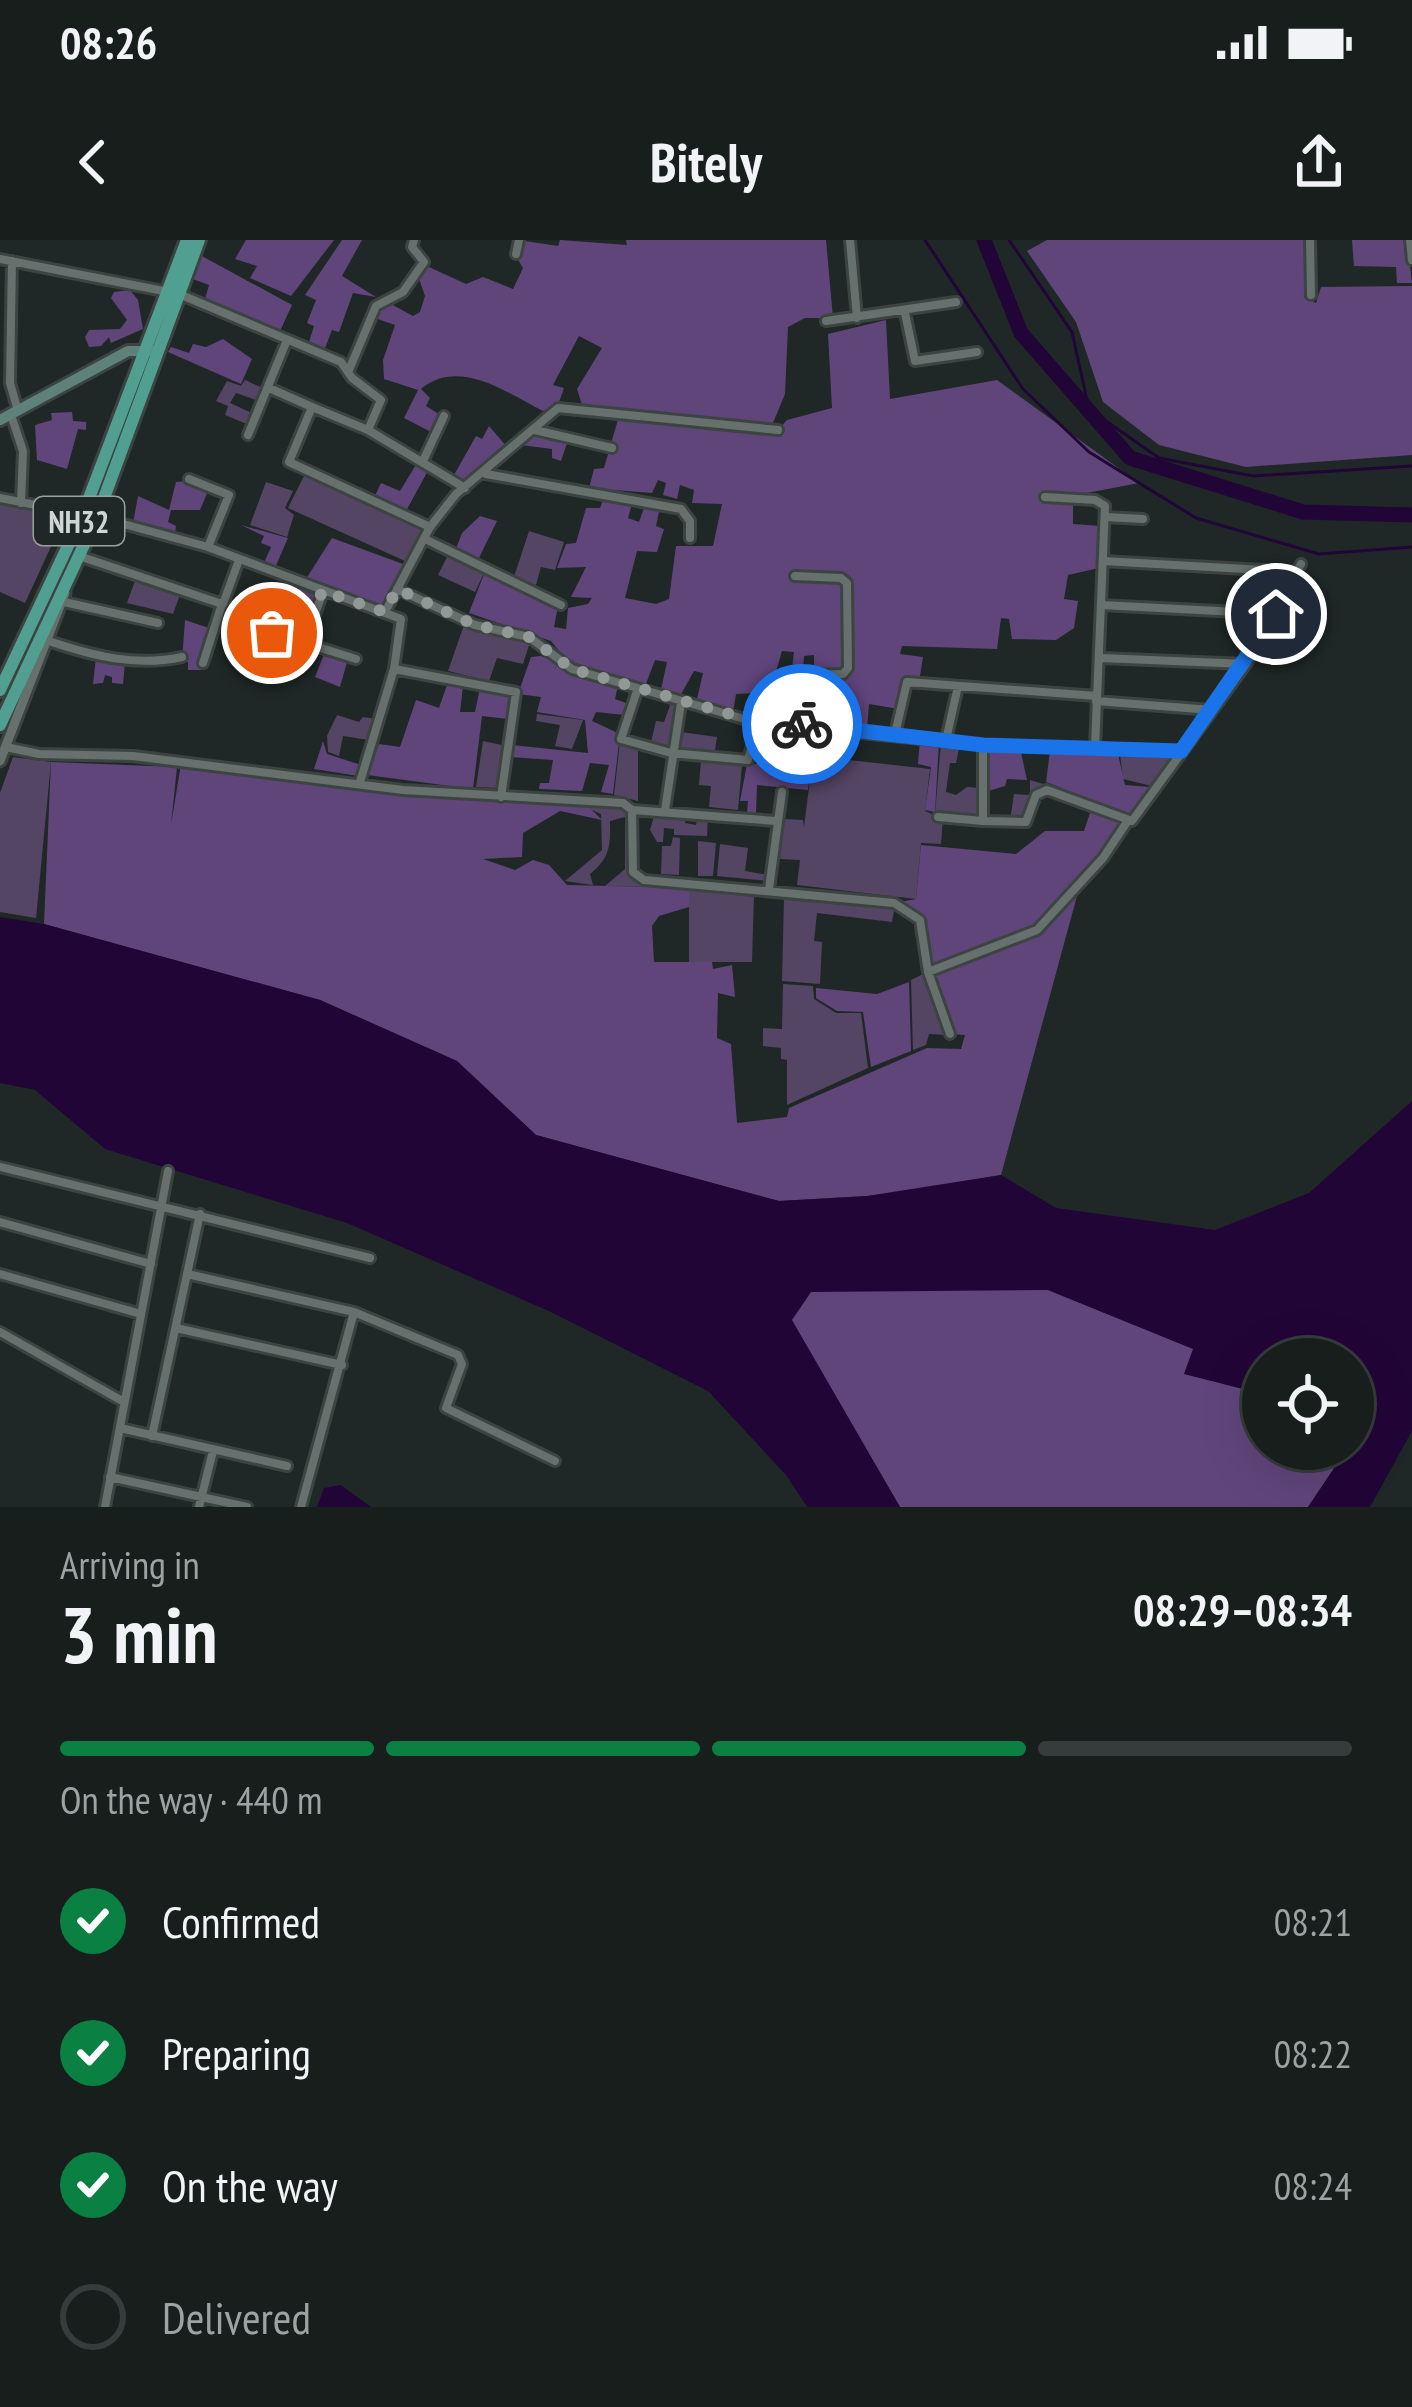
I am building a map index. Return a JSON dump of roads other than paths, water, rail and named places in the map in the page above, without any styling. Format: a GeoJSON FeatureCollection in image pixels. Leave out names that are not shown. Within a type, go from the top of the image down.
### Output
{"type":"FeatureCollection","features":[{"type":"Feature","properties":{"kind":"highway","name":"NH32"},"geometry":{"type":"LineString","coordinates":[[174,294],[187,240]]}},
{"type":"Feature","properties":{"kind":"highway","name":"NH32"},"geometry":{"type":"LineString","coordinates":[[0,725],[79,556],[153,349],[199,240]]}},
{"type":"Feature","properties":{"kind":"highway","name":"NH32"},"geometry":{"type":"LineString","coordinates":[[0,690],[90,515]]}},
{"type":"Feature","properties":{"kind":"main road"},"geometry":{"type":"LineString","coordinates":[[10,415],[128,351],[153,349]]}},
{"type":"Feature","properties":{"kind":"street"},"geometry":{"type":"LineString","coordinates":[[349,370],[376,306],[403,292],[424,262],[412,247],[414,240]]}},
{"type":"Feature","properties":{"kind":"street"},"geometry":{"type":"LineString","coordinates":[[516,254],[519,240]]}},
{"type":"Feature","properties":{"kind":"street"},"geometry":{"type":"LineString","coordinates":[[850,240],[857,318]]}},
{"type":"Feature","properties":{"kind":"street"},"geometry":{"type":"LineString","coordinates":[[1310,240],[1311,295]]}},
{"type":"Feature","properties":{"kind":"street"},"geometry":{"type":"LineString","coordinates":[[1410,240],[1412,260]]}},
{"type":"Feature","properties":{"kind":"street"},"geometry":{"type":"LineString","coordinates":[[0,259],[174,294],[287,340],[349,370],[381,400],[368,430]]}},
{"type":"Feature","properties":{"kind":"street"},"geometry":{"type":"LineString","coordinates":[[12,261],[10,415],[22,451],[21,503]]}},
{"type":"Feature","properties":{"kind":"street"},"geometry":{"type":"LineString","coordinates":[[826,321],[956,302]]}},
{"type":"Feature","properties":{"kind":"street"},"geometry":{"type":"LineString","coordinates":[[905,313],[915,361],[977,352]]}},
{"type":"Feature","properties":{"kind":"street"},"geometry":{"type":"LineString","coordinates":[[248,435],[287,340]]}},
{"type":"Feature","properties":{"kind":"street"},"geometry":{"type":"LineString","coordinates":[[269,388],[368,430],[465,488]]}},
{"type":"Feature","properties":{"kind":"street"},"geometry":{"type":"LineString","coordinates":[[385,612],[430,526],[465,488],[562,406],[778,430]]}},
{"type":"Feature","properties":{"kind":"street"},"geometry":{"type":"LineString","coordinates":[[312,407],[289,462],[430,526]]}},
{"type":"Feature","properties":{"kind":"street"},"geometry":{"type":"LineString","coordinates":[[423,461],[444,416]]}},
{"type":"Feature","properties":{"kind":"street"},"geometry":{"type":"LineString","coordinates":[[534,430],[612,448]]}},
{"type":"Feature","properties":{"kind":"street"},"geometry":{"type":"LineString","coordinates":[[484,474],[681,509],[691,521],[690,538]]}},
{"type":"Feature","properties":{"kind":"street"},"geometry":{"type":"LineString","coordinates":[[189,479],[229,495],[208,547]]}},
{"type":"Feature","properties":{"kind":"street"},"geometry":{"type":"LineString","coordinates":[[1045,497],[1101,502],[1105,517],[1095,747]]}},
{"type":"Feature","properties":{"kind":"street"},"geometry":{"type":"LineString","coordinates":[[0,498],[90,515],[208,547],[385,612],[403,626],[360,782]]}},
{"type":"Feature","properties":{"kind":"street"},"geometry":{"type":"LineString","coordinates":[[1105,517],[1143,519]]}},
{"type":"Feature","properties":{"kind":"street"},"geometry":{"type":"LineString","coordinates":[[425,539],[561,604]]}},
{"type":"Feature","properties":{"kind":"street"},"geometry":{"type":"LineString","coordinates":[[79,556],[222,604]]}},
{"type":"Feature","properties":{"kind":"street"},"geometry":{"type":"LineString","coordinates":[[203,663],[239,560]]}},
{"type":"Feature","properties":{"kind":"street"},"geometry":{"type":"LineString","coordinates":[[928,972],[1037,930],[1136,817],[1246,664],[1299,568],[1103,561]]}},
{"type":"Feature","properties":{"kind":"street"},"geometry":{"type":"LineString","coordinates":[[795,575],[841,578],[848,584],[848,668],[843,674],[808,675],[804,724]]}},
{"type":"Feature","properties":{"kind":"street"},"geometry":{"type":"LineString","coordinates":[[0,761],[64,602],[66,583]]}},
{"type":"Feature","properties":{"kind":"street"},"geometry":{"type":"LineString","coordinates":[[397,589],[475,625],[529,637],[572,669],[681,704],[758,722],[983,745],[1181,751]]}},
{"type":"Feature","properties":{"kind":"street"},"geometry":{"type":"LineString","coordinates":[[305,644],[322,591]]}},
{"type":"Feature","properties":{"kind":"street"},"geometry":{"type":"LineString","coordinates":[[64,602],[158,623]]}},
{"type":"Feature","properties":{"kind":"street"},"geometry":{"type":"LineString","coordinates":[[1102,605],[1276,614]]}},
{"type":"Feature","properties":{"kind":"street"},"geometry":{"type":"LineString","coordinates":[[239,622],[356,659]]}},
{"type":"Feature","properties":{"kind":"street"},"geometry":{"type":"LineString","coordinates":[[49,641],[124,660],[182,658]]}},
{"type":"Feature","properties":{"kind":"street"},"geometry":{"type":"LineString","coordinates":[[1100,658],[1246,664]]}},
{"type":"Feature","properties":{"kind":"street"},"geometry":{"type":"LineString","coordinates":[[394,669],[516,692],[501,796]]}},
{"type":"Feature","properties":{"kind":"street"},"geometry":{"type":"LineString","coordinates":[[895,734],[907,682],[1212,710]]}},
{"type":"Feature","properties":{"kind":"street"},"geometry":{"type":"LineString","coordinates":[[946,740],[958,686]]}},
{"type":"Feature","properties":{"kind":"street"},"geometry":{"type":"LineString","coordinates":[[637,691],[621,739],[671,753],[748,760],[758,722]]}},
{"type":"Feature","properties":{"kind":"street"},"geometry":{"type":"LineString","coordinates":[[665,810],[681,704]]}},
{"type":"Feature","properties":{"kind":"street"},"geometry":{"type":"LineString","coordinates":[[983,745],[983,821]]}},
{"type":"Feature","properties":{"kind":"street"},"geometry":{"type":"LineString","coordinates":[[6,747],[501,796],[583,798],[622,803],[632,810],[776,821]]}},
{"type":"Feature","properties":{"kind":"street"},"geometry":{"type":"LineString","coordinates":[[938,817],[1026,822],[1036,795],[1047,790],[1127,822]]}},
{"type":"Feature","properties":{"kind":"street"},"geometry":{"type":"LineString","coordinates":[[769,889],[782,792]]}},
{"type":"Feature","properties":{"kind":"street"},"geometry":{"type":"LineString","coordinates":[[632,810],[637,877],[904,906],[920,920],[928,972],[950,1034]]}},
{"type":"Feature","properties":{"kind":"street"},"geometry":{"type":"LineString","coordinates":[[0,1167],[370,1258]]}},
{"type":"Feature","properties":{"kind":"street"},"geometry":{"type":"LineString","coordinates":[[105,1507],[168,1171]]}},
{"type":"Feature","properties":{"kind":"street"},"geometry":{"type":"LineString","coordinates":[[152,1436],[200,1214]]}},
{"type":"Feature","properties":{"kind":"street"},"geometry":{"type":"LineString","coordinates":[[0,1222],[151,1264]]}},
{"type":"Feature","properties":{"kind":"street"},"geometry":{"type":"LineString","coordinates":[[0,1274],[141,1314]]}},
{"type":"Feature","properties":{"kind":"street"},"geometry":{"type":"LineString","coordinates":[[187,1274],[354,1312],[458,1355],[462,1364],[445,1400],[446,1408],[555,1461]]}},
{"type":"Feature","properties":{"kind":"street"},"geometry":{"type":"LineString","coordinates":[[301,1507],[354,1312]]}},
{"type":"Feature","properties":{"kind":"street"},"geometry":{"type":"LineString","coordinates":[[176,1328],[342,1364]]}},
{"type":"Feature","properties":{"kind":"street"},"geometry":{"type":"LineString","coordinates":[[0,1332],[124,1403]]}},
{"type":"Feature","properties":{"kind":"street"},"geometry":{"type":"LineString","coordinates":[[120,1428],[287,1466]]}},
{"type":"Feature","properties":{"kind":"street"},"geometry":{"type":"LineString","coordinates":[[199,1507],[213,1451]]}},
{"type":"Feature","properties":{"kind":"street"},"geometry":{"type":"LineString","coordinates":[[110,1477],[247,1507]]}},
{"type":"Feature","properties":{"kind":"waterway"},"geometry":{"type":"LineString","coordinates":[[925,240],[1023,389],[1089,452],[1196,518],[1319,554],[1412,547]]}},
{"type":"Feature","properties":{"kind":"waterway"},"geometry":{"type":"LineString","coordinates":[[984,240],[1021,333],[1130,458],[1303,512],[1412,515]]}},
{"type":"Feature","properties":{"kind":"waterway"},"geometry":{"type":"LineString","coordinates":[[1009,240],[1072,332],[1089,409],[1159,458],[1253,476],[1412,466]]}}]}
